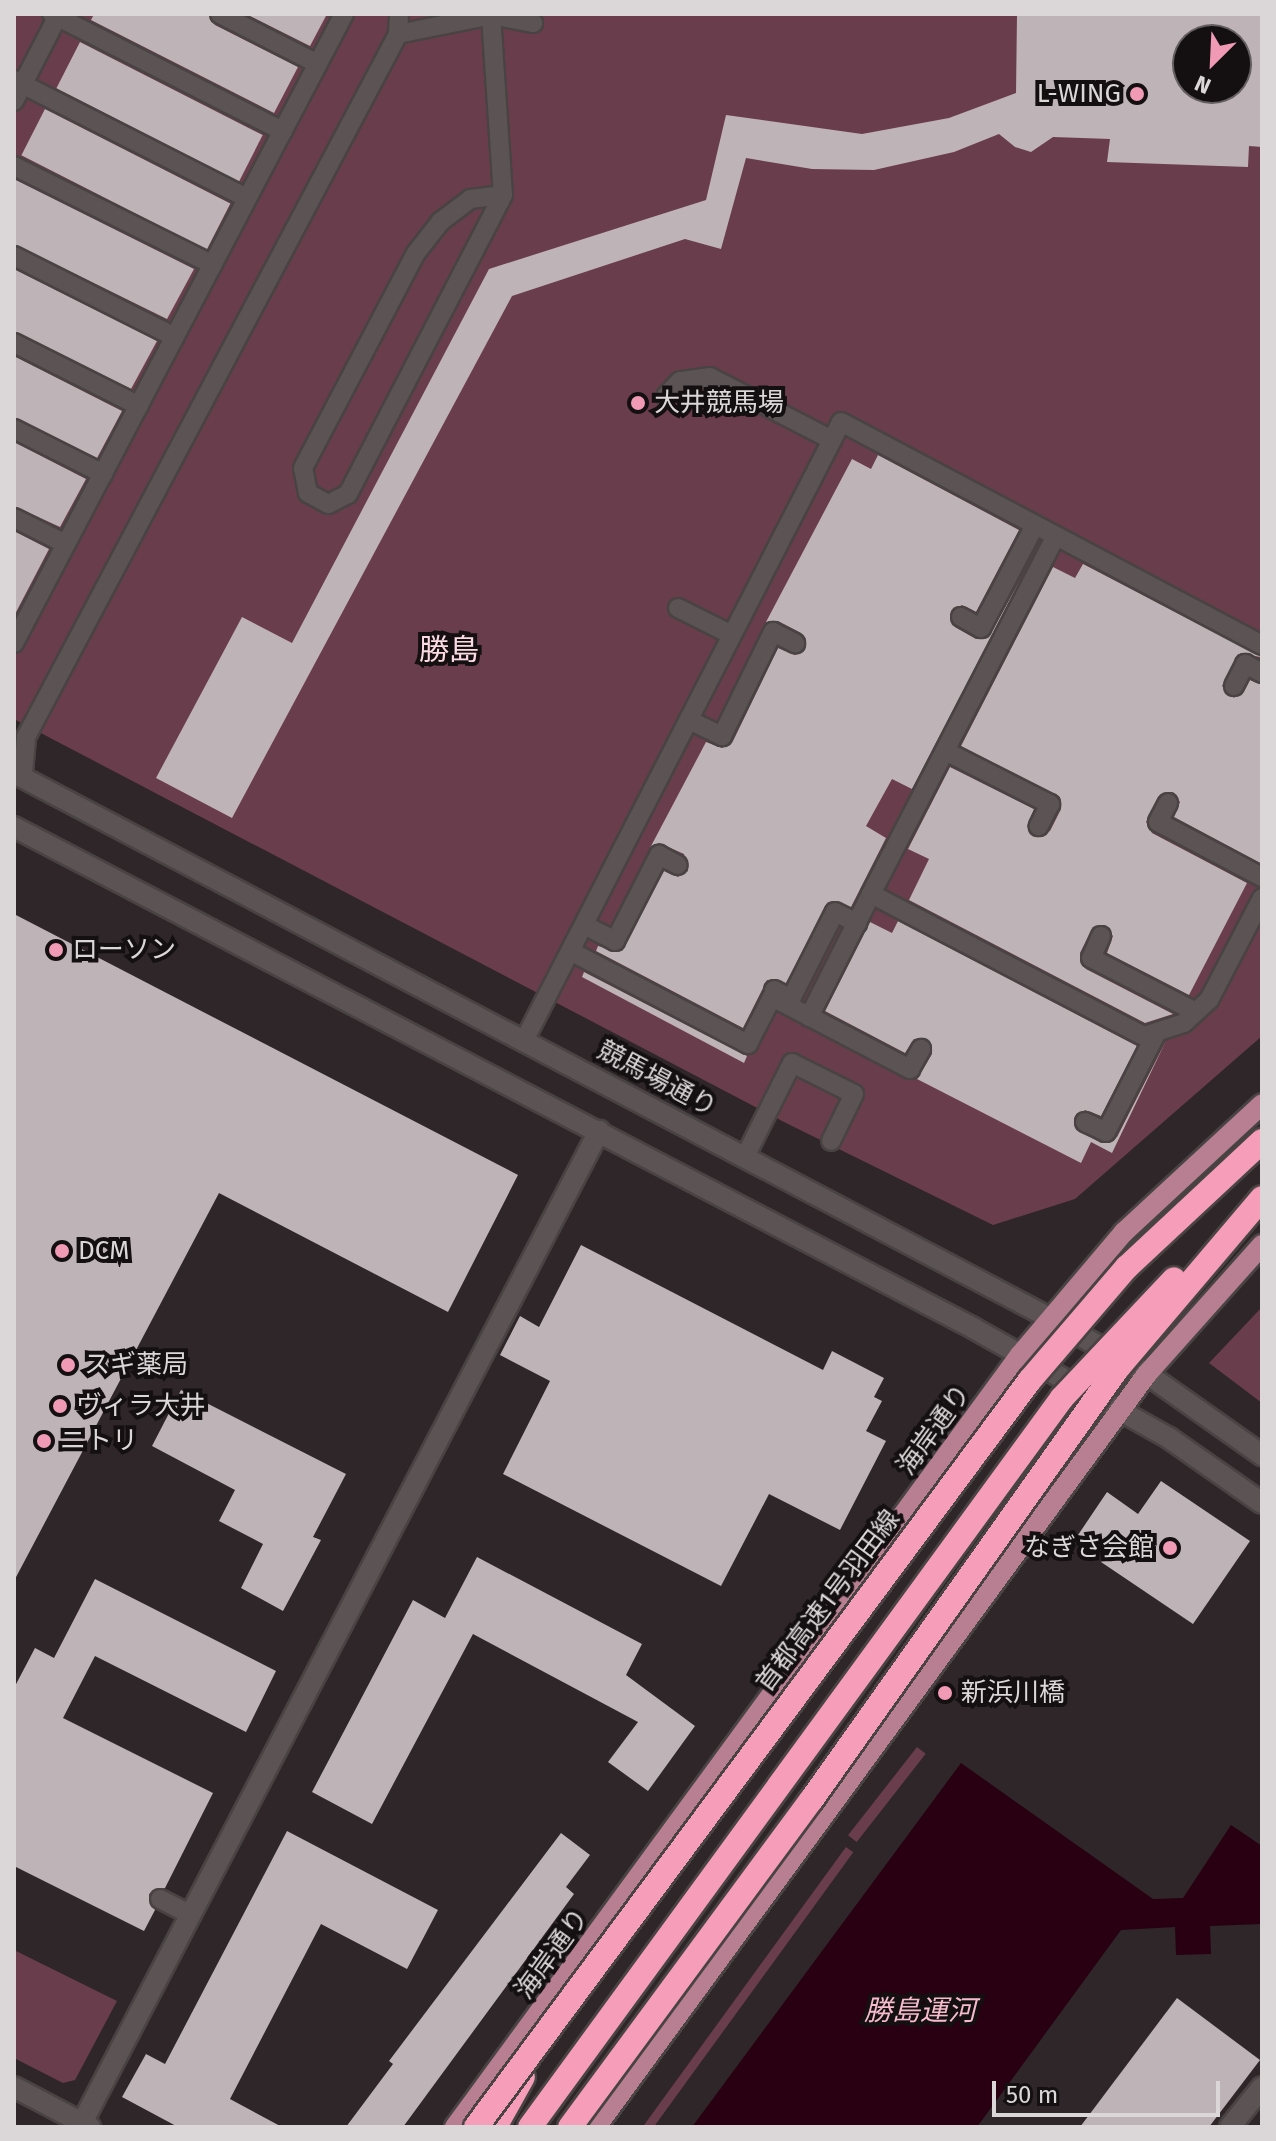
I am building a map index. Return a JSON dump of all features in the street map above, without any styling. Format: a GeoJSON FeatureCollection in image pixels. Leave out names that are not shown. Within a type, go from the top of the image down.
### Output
{"type":"FeatureCollection","features":[{"type":"Feature","properties":{"kind":"highway","name":"首都高速1号羽田線"},"geometry":{"type":"LineString","coordinates":[[476,2127],[546,2035],[744,1759],[1030,1380],[1127,1267],[1262,1141]]}},
{"type":"Feature","properties":{"kind":"highway"},"geometry":{"type":"LineString","coordinates":[[570,2127],[812,1799],[1117,1369],[1262,1198]]}},
{"type":"Feature","properties":{"kind":"highway"},"geometry":{"type":"LineString","coordinates":[[530,2127],[1062,1398],[1147,1302],[1239,1222]]}},
{"type":"Feature","properties":{"kind":"highway"},"geometry":{"type":"LineString","coordinates":[[495,2127],[546,2035]]}},
{"type":"Feature","properties":{"kind":"main road","name":"海岸通り"},"geometry":{"type":"LineString","coordinates":[[455,2127],[1020,1355],[1124,1232],[1262,1104]]}},
{"type":"Feature","properties":{"kind":"main road"},"geometry":{"type":"LineString","coordinates":[[596,2127],[1147,1374],[1262,1245]]}},
{"type":"Feature","properties":{"kind":"street","name":"競馬場通り"},"geometry":{"type":"LineString","coordinates":[[17,779],[525,1039],[1050,1318],[1147,1374],[1262,1455]]}},
{"type":"Feature","properties":{"kind":"street"},"geometry":{"type":"LineString","coordinates":[[14,827],[599,1131],[1020,1355],[1120,1410],[1262,1503]]}},
{"type":"Feature","properties":{"kind":"street"},"geometry":{"type":"LineString","coordinates":[[14,2087],[86,2125],[191,1915],[599,1131]]}},
{"type":"Feature","properties":{"kind":"street"},"geometry":{"type":"LineString","coordinates":[[1230,2127],[1262,2087]]}},
{"type":"Feature","properties":{"kind":"lane"},"geometry":{"type":"LineString","coordinates":[[220,14],[318,64]]}},
{"type":"Feature","properties":{"kind":"lane"},"geometry":{"type":"LineString","coordinates":[[14,643],[22,608],[66,544],[344,14]]}},
{"type":"Feature","properties":{"kind":"lane"},"geometry":{"type":"LineString","coordinates":[[17,779],[26,737],[398,34],[399,14]]}},
{"type":"Feature","properties":{"kind":"lane"},"geometry":{"type":"LineString","coordinates":[[247,198],[17,89],[56,15],[283,131]]}},
{"type":"Feature","properties":{"kind":"lane"},"geometry":{"type":"LineString","coordinates":[[398,34],[491,15],[533,23]]}},
{"type":"Feature","properties":{"kind":"lane"},"geometry":{"type":"LineString","coordinates":[[491,15],[503,195],[348,494],[328,504],[308,493],[303,468],[416,253],[440,222],[470,199],[503,195]]}},
{"type":"Feature","properties":{"kind":"lane"},"geometry":{"type":"LineString","coordinates":[[14,166],[213,265]]}},
{"type":"Feature","properties":{"kind":"lane"},"geometry":{"type":"LineString","coordinates":[[14,256],[175,337]]}},
{"type":"Feature","properties":{"kind":"lane"},"geometry":{"type":"LineString","coordinates":[[14,343],[139,406]]}},
{"type":"Feature","properties":{"kind":"lane"},"geometry":{"type":"LineString","coordinates":[[666,396],[680,381],[710,377],[832,440]]}},
{"type":"Feature","properties":{"kind":"lane"},"geometry":{"type":"LineString","coordinates":[[525,1039],[841,422],[1262,645]]}},
{"type":"Feature","properties":{"kind":"lane"},"geometry":{"type":"LineString","coordinates":[[14,429],[103,474]]}},
{"type":"Feature","properties":{"kind":"lane"},"geometry":{"type":"LineString","coordinates":[[14,518],[66,544]]}},
{"type":"Feature","properties":{"kind":"lane"},"geometry":{"type":"LineString","coordinates":[[961,617],[981,628],[1035,525]]}},
{"type":"Feature","properties":{"kind":"lane"},"geometry":{"type":"LineString","coordinates":[[809,1017],[1056,536]]}},
{"type":"Feature","properties":{"kind":"lane"},"geometry":{"type":"LineString","coordinates":[[678,608],[732,635]]}},
{"type":"Feature","properties":{"kind":"lane"},"geometry":{"type":"LineString","coordinates":[[689,720],[722,736],[773,632],[795,643]]}},
{"type":"Feature","properties":{"kind":"lane"},"geometry":{"type":"LineString","coordinates":[[1234,686],[1245,664],[1262,673]]}},
{"type":"Feature","properties":{"kind":"lane"},"geometry":{"type":"LineString","coordinates":[[945,751],[1050,804],[1039,826]]}},
{"type":"Feature","properties":{"kind":"lane"},"geometry":{"type":"LineString","coordinates":[[1168,803],[1158,822],[1262,877]]}},
{"type":"Feature","properties":{"kind":"lane"},"geometry":{"type":"LineString","coordinates":[[584,925],[615,941],[659,855],[678,865]]}},
{"type":"Feature","properties":{"kind":"lane"},"geometry":{"type":"LineString","coordinates":[[871,894],[1144,1036],[1184,1023],[1209,1000],[1262,898]]}},
{"type":"Feature","properties":{"kind":"lane"},"geometry":{"type":"LineString","coordinates":[[768,987],[791,999],[835,912],[857,923]]}},
{"type":"Feature","properties":{"kind":"lane"},"geometry":{"type":"LineString","coordinates":[[1101,936],[1091,958],[1196,1012]]}},
{"type":"Feature","properties":{"kind":"lane"},"geometry":{"type":"LineString","coordinates":[[570,951],[748,1044],[772,997],[910,1069],[921,1049]]}},
{"type":"Feature","properties":{"kind":"lane"},"geometry":{"type":"LineString","coordinates":[[1085,1122],[1106,1132],[1157,1032]]}},
{"type":"Feature","properties":{"kind":"lane"},"geometry":{"type":"LineString","coordinates":[[746,1155],[792,1063],[854,1094],[831,1141]]}},
{"type":"Feature","properties":{"kind":"lane"},"geometry":{"type":"LineString","coordinates":[[160,1899],[191,1915]]}},
{"type":"Feature","properties":{"kind":"shaded area","name":"大井競馬場"},"geometry":{"type":"Polygon","coordinates":[[[14,14],[1262,14],[1262,1036],[1075,1199],[993,1225],[788,1124],[14,719],[14,14]]]}},
{"type":"Feature","properties":{"kind":"shaded area"},"geometry":{"type":"Polygon","coordinates":[[[1262,1307],[1262,1403],[1209,1363],[1262,1307]]]}},
{"type":"Feature","properties":{"kind":"shaded area"},"geometry":{"type":"Polygon","coordinates":[[[917,1747],[926,1754],[857,1842],[848,1835],[917,1747]]]}},
{"type":"Feature","properties":{"kind":"shaded area"},"geometry":{"type":"Polygon","coordinates":[[[846,1847],[853,1852],[654,2127],[643,2127],[846,1847]]]}},
{"type":"Feature","properties":{"kind":"shaded area"},"geometry":{"type":"Polygon","coordinates":[[[14,1950],[117,2001],[75,2080],[63,2083],[14,2058],[14,1950]]]}},
{"type":"Feature","properties":{"kind":"water","name":"勝島運河"},"geometry":{"type":"Polygon","coordinates":[[[961,1763],[1153,1899],[1183,1898],[1231,1825],[1262,1846],[1262,1924],[1210,1926],[1211,1954],[1176,1955],[1175,1927],[1121,1930],[977,2127],[692,2127],[961,1763]]]}},
{"type":"Feature","properties":{"kind":"building"},"geometry":{"type":"Polygon","coordinates":[[[94,14],[208,14],[215,25],[298,67],[274,113],[91,20],[94,14]]]}},
{"type":"Feature","properties":{"kind":"building"},"geometry":{"type":"Polygon","coordinates":[[[246,14],[327,14],[310,46],[246,14]]]}},
{"type":"Feature","properties":{"kind":"building"},"geometry":{"type":"Polygon","coordinates":[[[1017,14],[1262,14],[1262,147],[1249,146],[1248,167],[1107,162],[1110,139],[1053,137],[1031,152],[1015,147],[999,134],[954,152],[874,170],[812,169],[746,158],[721,249],[685,239],[512,296],[232,818],[156,778],[242,617],[292,643],[489,269],[706,200],[726,115],[862,134],[949,118],[1016,93],[1017,14]]]}},
{"type":"Feature","properties":{"kind":"building"},"geometry":{"type":"Polygon","coordinates":[[[80,42],[263,135],[239,181],[56,88],[80,42]]]}},
{"type":"Feature","properties":{"kind":"building"},"geometry":{"type":"Polygon","coordinates":[[[45,109],[230,203],[207,250],[21,155],[45,109]]]}},
{"type":"Feature","properties":{"kind":"building"},"geometry":{"type":"Polygon","coordinates":[[[14,179],[194,269],[167,319],[14,244],[14,179]]]}},
{"type":"Feature","properties":{"kind":"building"},"geometry":{"type":"Polygon","coordinates":[[[14,269],[157,341],[131,389],[14,331],[14,269]]]}},
{"type":"Feature","properties":{"kind":"building"},"geometry":{"type":"Polygon","coordinates":[[[14,356],[122,411],[97,458],[14,417],[14,356]]]}},
{"type":"Feature","properties":{"kind":"building"},"geometry":{"type":"Polygon","coordinates":[[[14,442],[86,479],[60,527],[14,506],[14,442]]]}},
{"type":"Feature","properties":{"kind":"building"},"geometry":{"type":"Polygon","coordinates":[[[878,455],[1019,530],[976,612],[962,605],[951,611],[955,627],[976,639],[988,638],[1023,575],[912,789],[892,779],[866,826],[886,838],[851,907],[828,902],[786,983],[767,980],[743,1028],[596,951],[598,946],[622,951],[664,871],[678,877],[688,871],[684,854],[659,843],[650,848],[706,742],[722,748],[733,741],[778,648],[795,655],[805,649],[801,633],[778,621],[766,622],[852,459],[871,469],[878,455]]]}},
{"type":"Feature","properties":{"kind":"building"},"geometry":{"type":"Polygon","coordinates":[[[14,531],[49,549],[14,616],[14,531]]]}},
{"type":"Feature","properties":{"kind":"building"},"geometry":{"type":"Polygon","coordinates":[[[1083,564],[1262,657],[1238,654],[1222,686],[1234,698],[1250,680],[1262,685],[1260,863],[1174,817],[1180,802],[1173,792],[1158,797],[1146,822],[1152,833],[1247,883],[1189,995],[1107,953],[1113,936],[1105,925],[1093,927],[1080,953],[1086,969],[1173,1014],[1145,1023],[909,900],[929,859],[908,849],[950,767],[1034,809],[1027,826],[1033,836],[1050,831],[1061,809],[1060,797],[961,746],[1053,567],[1075,578],[1083,564]]]}},
{"type":"Feature","properties":{"kind":"building"},"geometry":{"type":"Polygon","coordinates":[[[14,914],[518,1175],[448,1312],[219,1193],[14,1581],[14,914]]]}},
{"type":"Feature","properties":{"kind":"building"},"geometry":{"type":"Polygon","coordinates":[[[898,921],[1137,1046],[1101,1116],[1085,1110],[1074,1118],[1076,1129],[1101,1143],[1117,1137],[1166,1041],[1112,1153],[1091,1142],[1081,1163],[917,1079],[932,1054],[927,1039],[914,1039],[905,1053],[825,1011],[870,922],[892,933],[898,921]]]}},
{"type":"Feature","properties":{"kind":"building"},"geometry":{"type":"Polygon","coordinates":[[[584,972],[747,1056],[744,1063],[582,977],[584,972]]]}},
{"type":"Feature","properties":{"kind":"building"},"geometry":{"type":"Polygon","coordinates":[[[581,1245],[823,1370],[832,1351],[884,1378],[874,1397],[882,1401],[866,1431],[886,1441],[840,1530],[769,1494],[721,1586],[503,1474],[550,1381],[500,1355],[520,1316],[539,1327],[581,1245]]]}},
{"type":"Feature","properties":{"kind":"building"},"geometry":{"type":"Polygon","coordinates":[[[181,1390],[346,1474],[313,1537],[321,1540],[283,1611],[241,1588],[263,1544],[219,1521],[235,1490],[152,1446],[181,1390]]]}},
{"type":"Feature","properties":{"kind":"building","name":"なぎさ会館"},"geometry":{"type":"Polygon","coordinates":[[[1161,1481],[1250,1541],[1193,1624],[1101,1562],[1106,1555],[1078,1535],[1107,1492],[1138,1514],[1161,1481]]]}},
{"type":"Feature","properties":{"kind":"building"},"geometry":{"type":"Polygon","coordinates":[[[477,1557],[642,1644],[626,1675],[695,1726],[648,1791],[608,1762],[638,1722],[473,1634],[372,1824],[312,1792],[413,1600],[445,1618],[477,1557]]]}},
{"type":"Feature","properties":{"kind":"building"},"geometry":{"type":"Polygon","coordinates":[[[95,1579],[276,1671],[246,1732],[95,1656],[63,1718],[213,1793],[165,1888],[149,1894],[155,1910],[144,1931],[14,1866],[14,1688],[35,1648],[54,1658],[95,1579]]]}},
{"type":"Feature","properties":{"kind":"building"},"geometry":{"type":"Polygon","coordinates":[[[287,1831],[438,1910],[407,1969],[321,1924],[230,2099],[282,2127],[178,2127],[122,2097],[146,2054],[165,2064],[287,1831]]]}},
{"type":"Feature","properties":{"kind":"building"},"geometry":{"type":"Polygon","coordinates":[[[561,1833],[590,1855],[566,1887],[574,1894],[403,2127],[346,2127],[393,2064],[389,2061],[561,1833]]]}},
{"type":"Feature","properties":{"kind":"building"},"geometry":{"type":"Polygon","coordinates":[[[1177,1998],[1260,2060],[1209,2127],[1080,2127],[1177,1998]]]}},
{"type":"Feature","properties":{"kind":"place","name":"L-WING"},"geometry":{"type":"Point","coordinates":[1137,94]}},
{"type":"Feature","properties":{"kind":"place","name":"大井競馬場"},"geometry":{"type":"Point","coordinates":[638,403]}},
{"type":"Feature","properties":{"kind":"place","name":"ローソン"},"geometry":{"type":"Point","coordinates":[56,950]}},
{"type":"Feature","properties":{"kind":"place","name":"DCM"},"geometry":{"type":"Point","coordinates":[62,1251]}},
{"type":"Feature","properties":{"kind":"place","name":"スギ薬局"},"geometry":{"type":"Point","coordinates":[68,1365]}},
{"type":"Feature","properties":{"kind":"place","name":"ヴィラ大井"},"geometry":{"type":"Point","coordinates":[60,1406]}},
{"type":"Feature","properties":{"kind":"place","name":"ニトリ"},"geometry":{"type":"Point","coordinates":[44,1441]}},
{"type":"Feature","properties":{"kind":"place","name":"なぎさ会館"},"geometry":{"type":"Point","coordinates":[1170,1548]}},
{"type":"Feature","properties":{"kind":"place","name":"新浜川橋"},"geometry":{"type":"Point","coordinates":[945,1693]}},
{"type":"Feature","properties":{"kind":"district","name":"勝島"},"geometry":{"type":"Point","coordinates":[449,650]}}]}
